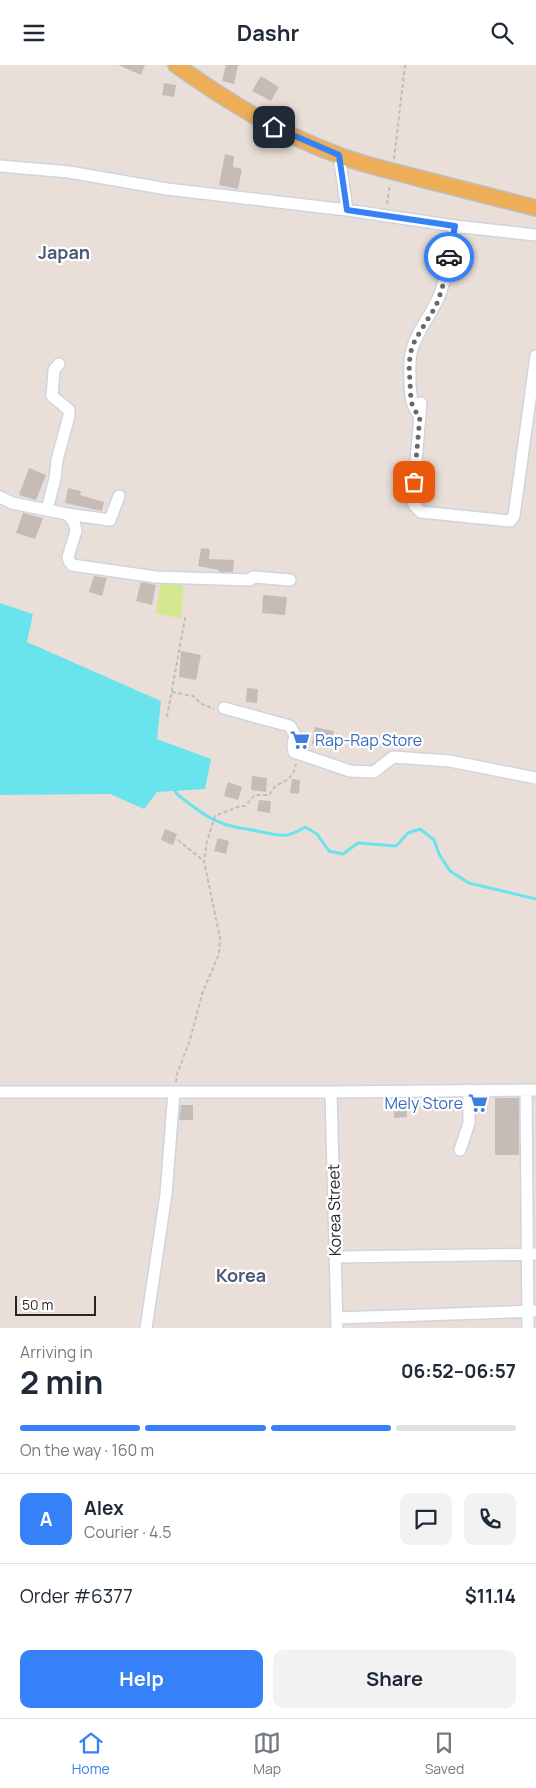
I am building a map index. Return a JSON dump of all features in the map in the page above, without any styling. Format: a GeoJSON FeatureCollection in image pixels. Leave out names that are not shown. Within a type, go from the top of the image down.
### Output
{"type":"FeatureCollection","features":[{"type":"Feature","properties":{"kind":"main road"},"geometry":{"type":"LineString","coordinates":[[176,65],[245,111],[289,135],[339,155],[392,171],[536,208]]}},
{"type":"Feature","properties":{"kind":"street"},"geometry":{"type":"LineString","coordinates":[[339,155],[347,210]]}},
{"type":"Feature","properties":{"kind":"street"},"geometry":{"type":"LineString","coordinates":[[0,166],[69,172],[167,189],[536,235]]}},
{"type":"Feature","properties":{"kind":"street"},"geometry":{"type":"LineString","coordinates":[[420,416],[414,410],[411,401],[409,364],[411,351],[415,340],[436,306],[442,289],[455,226]]}},
{"type":"Feature","properties":{"kind":"street"},"geometry":{"type":"LineString","coordinates":[[420,403],[413,496],[413,501],[418,509],[421,512],[510,521],[514,517],[536,356]]}},
{"type":"Feature","properties":{"kind":"street"},"geometry":{"type":"LineString","coordinates":[[47,509],[55,479],[57,460],[69,416],[69,410],[52,396],[54,370],[59,364]]}},
{"type":"Feature","properties":{"kind":"street"},"geometry":{"type":"LineString","coordinates":[[0,497],[12,503],[110,520],[118,496]]}},
{"type":"Feature","properties":{"kind":"street"},"geometry":{"type":"LineString","coordinates":[[67,513],[74,522],[76,531],[68,557],[72,565],[156,577],[250,580],[253,577],[290,580]]}},
{"type":"Feature","properties":{"kind":"street"},"geometry":{"type":"LineString","coordinates":[[224,708],[290,726],[295,735],[293,750],[298,755],[350,771],[374,772],[393,757],[450,761],[536,778]]}},
{"type":"Feature","properties":{"kind":"street"},"geometry":{"type":"LineString","coordinates":[[460,1150],[469,1123],[469,1090]]}},
{"type":"Feature","properties":{"kind":"street"},"geometry":{"type":"LineString","coordinates":[[0,1092],[531,1090],[532,1311],[528,1328]]}},
{"type":"Feature","properties":{"kind":"street"},"geometry":{"type":"LineString","coordinates":[[146,1328],[166,1194],[174,1091]]}},
{"type":"Feature","properties":{"kind":"street","name":"Korea Street"},"geometry":{"type":"LineString","coordinates":[[331,1092],[337,1323]]}},
{"type":"Feature","properties":{"kind":"street"},"geometry":{"type":"LineString","coordinates":[[336,1257],[532,1254]]}},
{"type":"Feature","properties":{"kind":"street"},"geometry":{"type":"LineString","coordinates":[[337,1323],[532,1311]]}},
{"type":"Feature","properties":{"kind":"path"},"geometry":{"type":"LineString","coordinates":[[385,215],[405,65]]}},
{"type":"Feature","properties":{"kind":"path"},"geometry":{"type":"LineString","coordinates":[[167,717],[185,618],[182,617]]}},
{"type":"Feature","properties":{"kind":"path"},"geometry":{"type":"LineString","coordinates":[[172,691],[194,696],[200,703],[213,709],[224,708]]}},
{"type":"Feature","properties":{"kind":"path"},"geometry":{"type":"LineString","coordinates":[[174,1091],[177,1074],[190,1040],[202,994],[219,954],[220,938],[204,861],[212,824],[215,816],[240,806],[245,806],[254,795],[269,795],[276,785],[284,783],[294,772],[298,755]]}},
{"type":"Feature","properties":{"kind":"path"},"geometry":{"type":"LineString","coordinates":[[178,840],[204,861]]}},
{"type":"Feature","properties":{"kind":"green space"},"geometry":{"type":"Polygon","coordinates":[[[162,574],[184,574],[181,618],[156,614],[162,574]]]}},
{"type":"Feature","properties":{"kind":"water"},"geometry":{"type":"Polygon","coordinates":[[[0,603],[33,614],[27,642],[161,701],[157,739],[211,759],[205,789],[157,792],[144,809],[110,794],[0,795],[0,603]]]}},
{"type":"Feature","properties":{"kind":"building"},"geometry":{"type":"Polygon","coordinates":[[[118,65],[145,65],[141,75],[118,65]]]}},
{"type":"Feature","properties":{"kind":"building"},"geometry":{"type":"Polygon","coordinates":[[[226,65],[238,65],[234,84],[222,81],[226,65]]]}},
{"type":"Feature","properties":{"kind":"building"},"geometry":{"type":"Polygon","coordinates":[[[261,76],[279,87],[271,101],[252,91],[261,76]]]}},
{"type":"Feature","properties":{"kind":"building"},"geometry":{"type":"Polygon","coordinates":[[[164,83],[176,85],[174,97],[162,95],[164,83]]]}},
{"type":"Feature","properties":{"kind":"building"},"geometry":{"type":"Polygon","coordinates":[[[225,154],[234,156],[233,167],[242,169],[238,189],[219,185],[225,154]]]}},
{"type":"Feature","properties":{"kind":"building"},"geometry":{"type":"Polygon","coordinates":[[[29,468],[46,475],[36,500],[19,495],[29,468]]]}},
{"type":"Feature","properties":{"kind":"building"},"geometry":{"type":"Polygon","coordinates":[[[68,488],[81,491],[80,495],[104,502],[102,511],[65,503],[68,488]]]}},
{"type":"Feature","properties":{"kind":"building"},"geometry":{"type":"Polygon","coordinates":[[[23,513],[43,518],[35,539],[16,533],[23,513]]]}},
{"type":"Feature","properties":{"kind":"building"},"geometry":{"type":"Polygon","coordinates":[[[201,548],[210,549],[209,559],[234,560],[233,572],[219,572],[219,570],[198,566],[201,548]]]}},
{"type":"Feature","properties":{"kind":"building"},"geometry":{"type":"Polygon","coordinates":[[[94,576],[107,578],[102,596],[89,592],[94,576]]]}},
{"type":"Feature","properties":{"kind":"building"},"geometry":{"type":"Polygon","coordinates":[[[141,582],[156,585],[152,605],[136,601],[141,582]]]}},
{"type":"Feature","properties":{"kind":"building"},"geometry":{"type":"Polygon","coordinates":[[[263,595],[287,597],[285,615],[262,613],[263,595]]]}},
{"type":"Feature","properties":{"kind":"building"},"geometry":{"type":"Polygon","coordinates":[[[181,651],[201,655],[196,680],[179,677],[181,651]]]}},
{"type":"Feature","properties":{"kind":"building"},"geometry":{"type":"Polygon","coordinates":[[[247,688],[258,689],[257,703],[246,702],[247,688]]]}},
{"type":"Feature","properties":{"kind":"building"},"geometry":{"type":"Polygon","coordinates":[[[315,727],[334,731],[330,748],[312,744],[315,727]]]}},
{"type":"Feature","properties":{"kind":"building"},"geometry":{"type":"Polygon","coordinates":[[[252,776],[267,778],[266,792],[251,790],[252,776]]]}},
{"type":"Feature","properties":{"kind":"building"},"geometry":{"type":"Polygon","coordinates":[[[292,779],[300,780],[299,794],[290,793],[292,779]]]}},
{"type":"Feature","properties":{"kind":"building"},"geometry":{"type":"Polygon","coordinates":[[[228,782],[242,787],[238,800],[224,796],[228,782]]]}},
{"type":"Feature","properties":{"kind":"building"},"geometry":{"type":"Polygon","coordinates":[[[259,800],[271,801],[270,813],[257,811],[259,800]]]}},
{"type":"Feature","properties":{"kind":"building"},"geometry":{"type":"Polygon","coordinates":[[[165,829],[177,834],[173,845],[161,840],[165,829]]]}},
{"type":"Feature","properties":{"kind":"building"},"geometry":{"type":"Polygon","coordinates":[[[218,838],[229,841],[226,854],[214,851],[218,838]]]}},
{"type":"Feature","properties":{"kind":"building"},"geometry":{"type":"Polygon","coordinates":[[[495,1098],[519,1098],[519,1155],[495,1155],[495,1098]]]}},
{"type":"Feature","properties":{"kind":"building"},"geometry":{"type":"Polygon","coordinates":[[[181,1105],[193,1105],[193,1120],[179,1120],[181,1105]]]}},
{"type":"Feature","properties":{"kind":"building"},"geometry":{"type":"Polygon","coordinates":[[[406,1105],[407,1117],[394,1118],[394,1106],[406,1105]]]}},
{"type":"Feature","properties":{"kind":"waterway"},"geometry":{"type":"LineString","coordinates":[[175,791],[203,813],[223,824],[277,835],[292,834],[305,827],[317,834],[329,851],[343,854],[358,843],[396,846],[408,833],[420,829],[434,840],[439,854],[450,871],[469,883],[536,899]]}},
{"type":"Feature","properties":{"kind":"way so far"},"geometry":{"type":"LineString","coordinates":[[414,482],[420,416],[414,410],[411,401],[409,364],[411,351],[415,340],[436,306],[449,257]]}},
{"type":"Feature","properties":{"kind":"place","name":"Rap-Rap Store"},"geometry":{"type":"Point","coordinates":[300,740]}},
{"type":"Feature","properties":{"kind":"place","name":"Mely Store"},"geometry":{"type":"Point","coordinates":[478,1103]}},
{"type":"Feature","properties":{"kind":"district","name":"Japan"},"geometry":{"type":"Point","coordinates":[64,253]}},
{"type":"Feature","properties":{"kind":"district","name":"Korea"},"geometry":{"type":"Point","coordinates":[241,1276]}},
{"type":"Feature","properties":{"kind":"route"},"geometry":{"type":"LineString","coordinates":[[274,127],[339,155],[347,210],[455,226],[449,257]]}}]}
